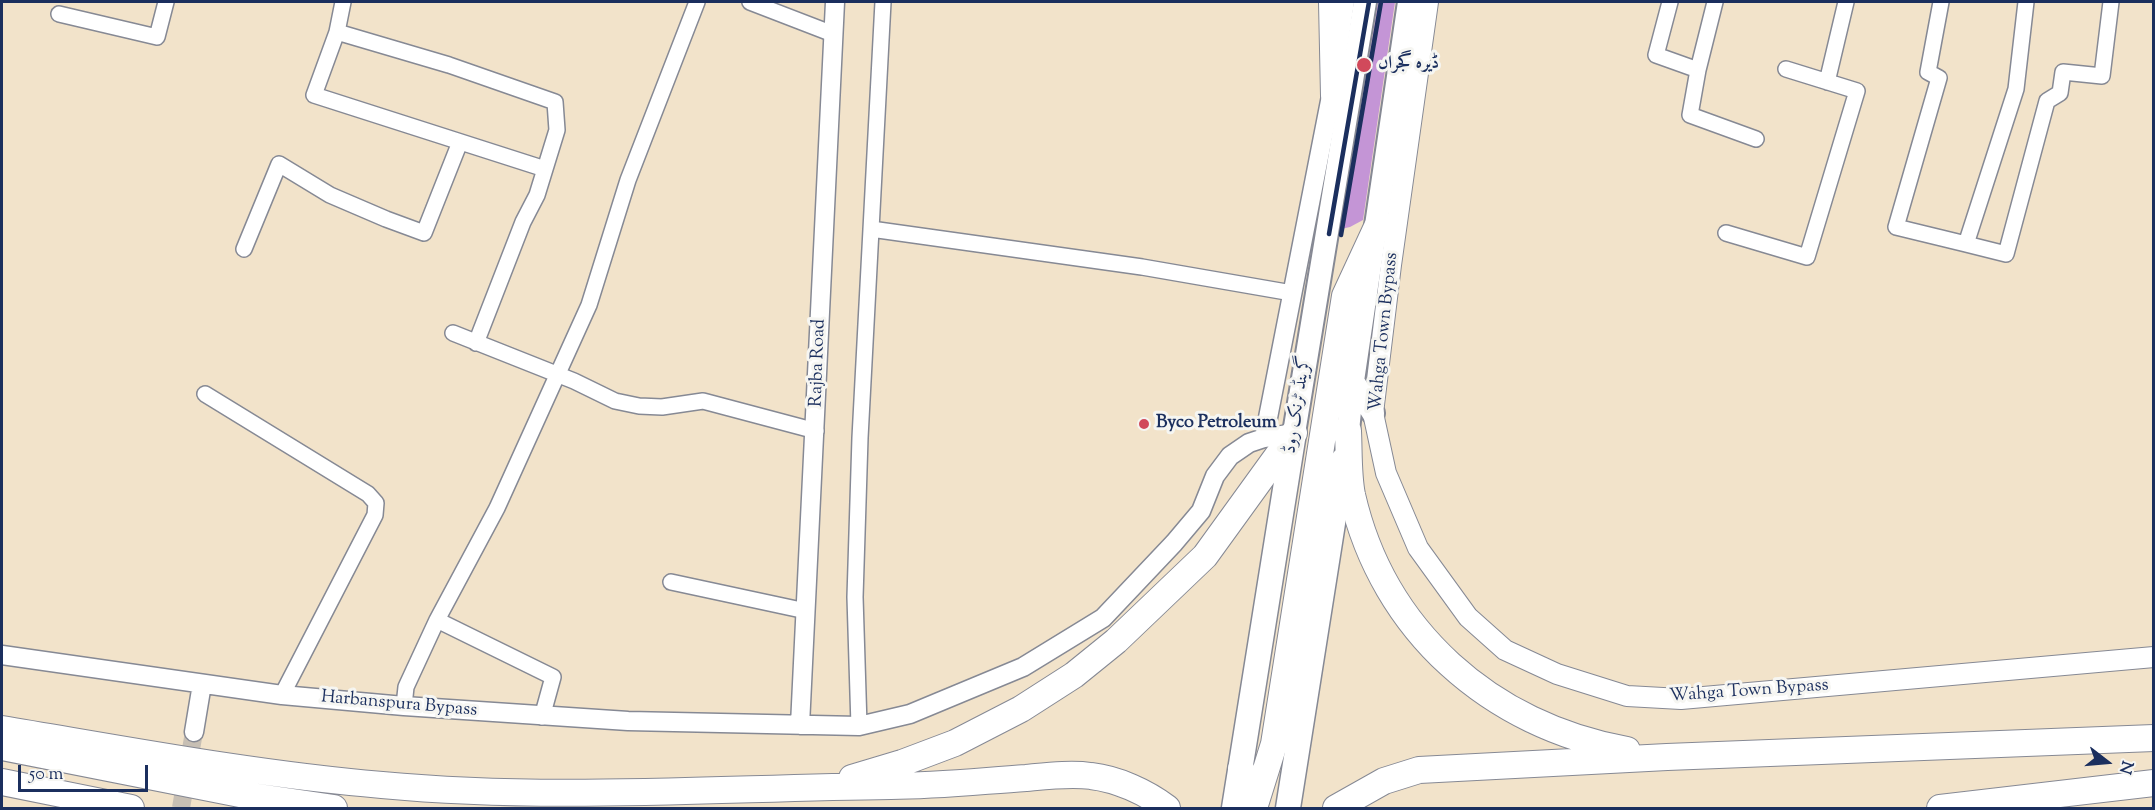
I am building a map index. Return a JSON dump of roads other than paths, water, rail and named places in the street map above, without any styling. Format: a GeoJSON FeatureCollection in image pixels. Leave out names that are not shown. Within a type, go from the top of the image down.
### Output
{"type":"FeatureCollection","features":[{"type":"Feature","properties":{"kind":"highway"},"geometry":{"type":"LineString","coordinates":[[1252,808],[1274,744],[1345,296],[1377,227]]}},
{"type":"Feature","properties":{"kind":"highway"},"geometry":{"type":"LineString","coordinates":[[1348,431],[1352,494],[1370,550],[1392,595],[1428,643],[1470,682],[1513,711],[1570,736],[1612,747],[1667,757]]}},
{"type":"Feature","properties":{"kind":"highway"},"geometry":{"type":"LineString","coordinates":[[1288,808],[1348,431]]}},
{"type":"Feature","properties":{"kind":"highway","name":"گرینڈ ٹرنک روڈ"},"geometry":{"type":"LineString","coordinates":[[1234,808],[1294,433]]}},
{"type":"Feature","properties":{"kind":"highway"},"geometry":{"type":"LineString","coordinates":[[824,787],[902,763],[955,743],[1021,709],[1074,675],[1116,641],[1205,556],[1294,433]]}},
{"type":"Feature","properties":{"kind":"highway"},"geometry":{"type":"LineString","coordinates":[[2,729],[266,772],[382,786],[466,791],[602,794],[903,786],[1051,776],[1092,776],[1124,784],[1167,808]]}},
{"type":"Feature","properties":{"kind":"highway"},"geometry":{"type":"LineString","coordinates":[[1336,808],[1384,781],[1419,770],[1667,757],[2154,738]]}},
{"type":"Feature","properties":{"kind":"highway"},"geometry":{"type":"LineString","coordinates":[[2,747],[233,793],[334,808]]}},
{"type":"Feature","properties":{"kind":"highway"},"geometry":{"type":"LineString","coordinates":[[1241,769],[1252,808]]}},
{"type":"Feature","properties":{"kind":"highway"},"geometry":{"type":"LineString","coordinates":[[2,782],[130,808]]}},
{"type":"Feature","properties":{"kind":"highway"},"geometry":{"type":"LineString","coordinates":[[1940,808],[2154,783]]}},
{"type":"Feature","properties":{"kind":"highway"},"geometry":{"type":"LineString","coordinates":[[2,792],[60,808]]}},
{"type":"Feature","properties":{"kind":"main road"},"geometry":{"type":"LineString","coordinates":[[1329,2],[1331,96]]}},
{"type":"Feature","properties":{"kind":"main road","name":"گرینڈ ٹرنک روڈ"},"geometry":{"type":"LineString","coordinates":[[1294,433],[1365,2]]}},
{"type":"Feature","properties":{"kind":"main road"},"geometry":{"type":"LineString","coordinates":[[1348,431],[1353,381],[1377,227],[1424,2]]}},
{"type":"Feature","properties":{"kind":"main road","name":"Wahga Town Bypass"},"geometry":{"type":"LineString","coordinates":[[1424,2],[1374,414],[1386,473],[1418,548],[1468,617],[1505,650],[1557,674],[1628,696],[1681,699],[2154,657]]}},
{"type":"Feature","properties":{"kind":"main road"},"geometry":{"type":"LineString","coordinates":[[1353,381],[1374,414]]}},
{"type":"Feature","properties":{"kind":"street"},"geometry":{"type":"LineString","coordinates":[[59,14],[157,37],[166,2]]}},
{"type":"Feature","properties":{"kind":"street"},"geometry":{"type":"LineString","coordinates":[[343,2],[337,32],[314,95],[545,169]]}},
{"type":"Feature","properties":{"kind":"street"},"geometry":{"type":"LineString","coordinates":[[404,706],[406,687],[437,620],[496,508],[589,305],[628,180],[697,2]]}},
{"type":"Feature","properties":{"kind":"street"},"geometry":{"type":"LineString","coordinates":[[750,2],[833,34]]}},
{"type":"Feature","properties":{"kind":"street","name":"Rajba Road"},"geometry":{"type":"LineString","coordinates":[[800,725],[836,2]]}},
{"type":"Feature","properties":{"kind":"street"},"geometry":{"type":"LineString","coordinates":[[859,726],[855,597],[860,438],[883,2]]}},
{"type":"Feature","properties":{"kind":"street"},"geometry":{"type":"LineString","coordinates":[[1264,438],[1331,96],[1345,2]]}},
{"type":"Feature","properties":{"kind":"street"},"geometry":{"type":"LineString","coordinates":[[1670,2],[1656,55],[1698,70]]}},
{"type":"Feature","properties":{"kind":"street"},"geometry":{"type":"LineString","coordinates":[[1715,2],[1698,70],[1690,115],[1756,139]]}},
{"type":"Feature","properties":{"kind":"street"},"geometry":{"type":"LineString","coordinates":[[1827,82],[1846,2]]}},
{"type":"Feature","properties":{"kind":"street"},"geometry":{"type":"LineString","coordinates":[[1941,2],[1928,72],[1939,78],[1896,227],[2006,254],[2047,101],[2060,93],[2063,72],[2102,76],[2111,2]]}},
{"type":"Feature","properties":{"kind":"street"},"geometry":{"type":"LineString","coordinates":[[1966,244],[2016,88],[2026,2]]}},
{"type":"Feature","properties":{"kind":"street"},"geometry":{"type":"LineString","coordinates":[[337,32],[449,65],[555,102],[557,130],[537,195],[523,222],[476,343]]}},
{"type":"Feature","properties":{"kind":"street"},"geometry":{"type":"LineString","coordinates":[[1726,233],[1807,257],[1857,91],[1786,69]]}},
{"type":"Feature","properties":{"kind":"street"},"geometry":{"type":"LineString","coordinates":[[244,249],[279,164],[330,195],[424,233],[460,142]]}},
{"type":"Feature","properties":{"kind":"street"},"geometry":{"type":"LineString","coordinates":[[871,229],[1142,267],[1292,293]]}},
{"type":"Feature","properties":{"kind":"street"},"geometry":{"type":"LineString","coordinates":[[453,333],[558,375],[615,401],[639,406],[662,407],[702,401],[816,431]]}},
{"type":"Feature","properties":{"kind":"street"},"geometry":{"type":"LineString","coordinates":[[204,394],[368,494],[376,503],[375,515],[282,695]]}},
{"type":"Feature","properties":{"kind":"street","name":"Harbanspura Bypass"},"geometry":{"type":"LineString","coordinates":[[2,654],[282,695],[404,706],[628,722],[859,726],[910,714],[1023,667],[1102,618],[1174,543],[1201,511],[1215,476],[1239,449],[1264,438],[1294,433]]}},
{"type":"Feature","properties":{"kind":"street"},"geometry":{"type":"LineString","coordinates":[[670,582],[806,611]]}},
{"type":"Feature","properties":{"kind":"street"},"geometry":{"type":"LineString","coordinates":[[437,620],[553,677],[542,717]]}},
{"type":"Feature","properties":{"kind":"street"},"geometry":{"type":"LineString","coordinates":[[194,732],[202,684]]}},
{"type":"Feature","properties":{"kind":"tunnel"},"geometry":{"type":"LineString","coordinates":[[181,808],[194,732]]}},
{"type":"Feature","properties":{"kind":"railway"},"geometry":{"type":"LineString","coordinates":[[1329,234],[1369,2]]}},
{"type":"Feature","properties":{"kind":"railway"},"geometry":{"type":"LineString","coordinates":[[1341,235],[1381,2]]}},
{"type":"Feature","properties":{"kind":"place","name":"ڈیرہ گجراں"},"geometry":{"type":"Point","coordinates":[1364,65]}},
{"type":"Feature","properties":{"kind":"place","name":"Byco Petroleum"},"geometry":{"type":"Point","coordinates":[1144,424]}}]}
